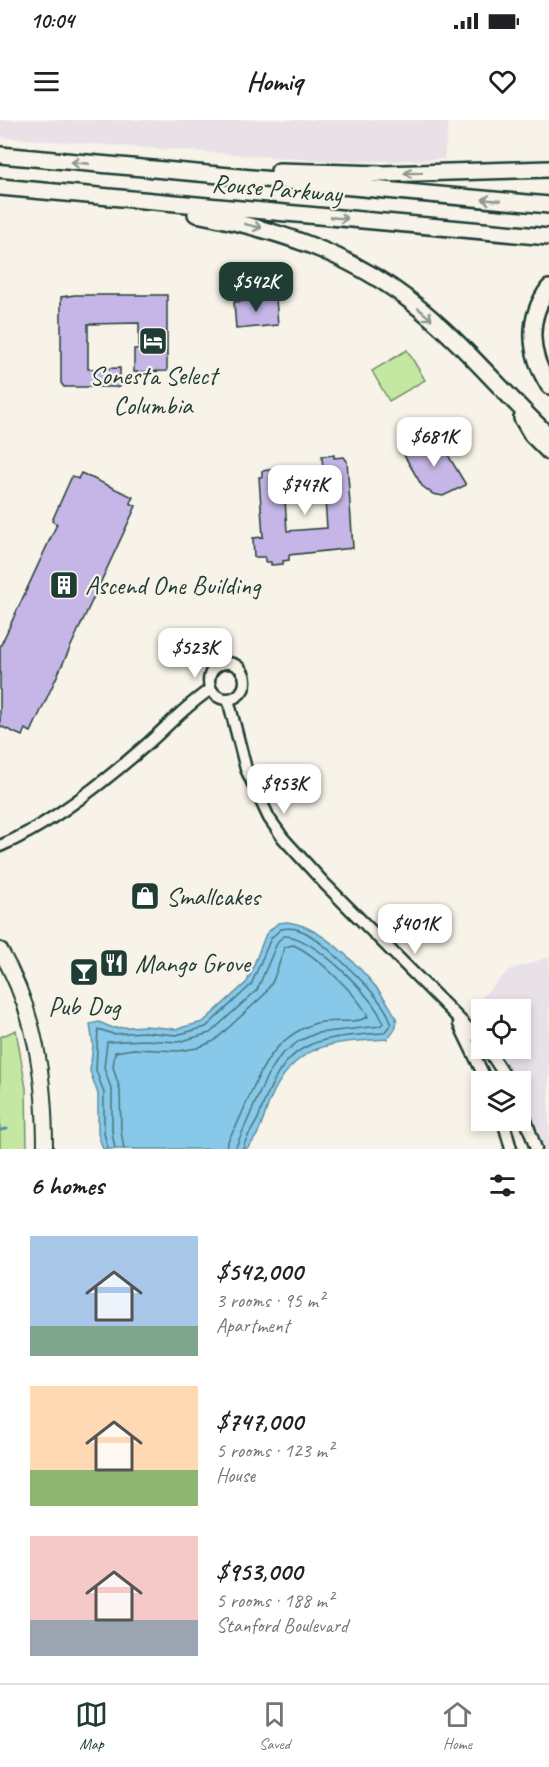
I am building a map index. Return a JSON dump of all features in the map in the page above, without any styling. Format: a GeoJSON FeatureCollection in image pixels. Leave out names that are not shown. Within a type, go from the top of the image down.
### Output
{"type":"FeatureCollection","features":[{"type":"Feature","properties":{"kind":"main road","name":"Rouse Parkway"},"geometry":{"type":"LineString","coordinates":[[0,155],[549,205]]}},
{"type":"Feature","properties":{"kind":"main road"},"geometry":{"type":"LineString","coordinates":[[138,168],[383,174],[549,169]]}},
{"type":"Feature","properties":{"kind":"main road","name":"Rouse Parkway"},"geometry":{"type":"LineString","coordinates":[[0,187],[549,237]]}},
{"type":"Feature","properties":{"kind":"main road"},"geometry":{"type":"LineString","coordinates":[[114,198],[271,230],[342,258],[388,285],[427,315],[549,436]]}},
{"type":"Feature","properties":{"kind":"main road"},"geometry":{"type":"LineString","coordinates":[[549,288],[538,308],[532,341],[540,372],[549,386]]}},
{"type":"Feature","properties":{"kind":"main road"},"geometry":{"type":"LineString","coordinates":[[513,402],[532,435],[549,452]]}},
{"type":"Feature","properties":{"kind":"street"},"geometry":{"type":"LineString","coordinates":[[224,663],[233,664],[239,668],[245,681],[238,694],[228,699],[219,697],[211,689],[209,679],[213,670],[224,663]]}},
{"type":"Feature","properties":{"kind":"street"},"geometry":{"type":"LineString","coordinates":[[0,846],[28,835],[44,824],[131,758],[180,710],[211,689]]}},
{"type":"Feature","properties":{"kind":"street"},"geometry":{"type":"LineString","coordinates":[[228,699],[246,769],[269,818],[297,856],[471,1031]]}},
{"type":"Feature","properties":{"kind":"street"},"geometry":{"type":"LineString","coordinates":[[0,950],[17,984],[36,1040],[44,1100],[45,1149]]}},
{"type":"Feature","properties":{"kind":"street"},"geometry":{"type":"LineString","coordinates":[[451,1011],[481,1071]]}},
{"type":"Feature","properties":{"kind":"street"},"geometry":{"type":"LineString","coordinates":[[506,1131],[511,1149]]}},
{"type":"Feature","properties":{"kind":"street"},"geometry":{"type":"LineString","coordinates":[[530,1131],[536,1149]]}},
{"type":"Feature","properties":{"kind":"shaded area"},"geometry":{"type":"Polygon","coordinates":[[[0,120],[449,120],[444,159],[325,161],[0,137],[0,120]]]}},
{"type":"Feature","properties":{"kind":"shaded area"},"geometry":{"type":"Polygon","coordinates":[[[549,957],[549,1149],[537,1149],[531,1120],[531,1071],[506,1071],[499,1059],[531,1059],[531,999],[480,999],[509,970],[549,957]]]}},
{"type":"Feature","properties":{"kind":"green space"},"geometry":{"type":"Polygon","coordinates":[[[407,350],[425,380],[389,401],[372,371],[407,350]]]}},
{"type":"Feature","properties":{"kind":"green space"},"geometry":{"type":"Polygon","coordinates":[[[16,1030],[26,1088],[27,1149],[0,1149],[0,1037],[16,1030]]]}},
{"type":"Feature","properties":{"kind":"water"},"geometry":{"type":"Polygon","coordinates":[[[287,922],[318,934],[334,945],[364,973],[396,1017],[396,1027],[392,1034],[387,1039],[332,1045],[316,1049],[303,1056],[280,1081],[258,1132],[246,1149],[103,1149],[98,1134],[98,1094],[90,1071],[93,1045],[90,1024],[99,1022],[113,1028],[145,1026],[176,1029],[203,1022],[247,982],[266,934],[278,923],[287,922]]]}},
{"type":"Feature","properties":{"kind":"building","name":"Sonesta Select Columbia"},"geometry":{"type":"Polygon","coordinates":[[[167,295],[167,371],[134,372],[134,349],[139,349],[139,323],[88,324],[88,369],[120,368],[120,387],[64,387],[61,383],[61,297],[167,295]]]}},
{"type":"Feature","properties":{"kind":"building"},"geometry":{"type":"Polygon","coordinates":[[[276,298],[278,325],[236,329],[234,302],[276,298]]]}},
{"type":"Feature","properties":{"kind":"building"},"geometry":{"type":"Polygon","coordinates":[[[423,441],[439,445],[445,450],[466,485],[443,496],[433,494],[422,486],[401,450],[423,441]]]}},
{"type":"Feature","properties":{"kind":"building"},"geometry":{"type":"Polygon","coordinates":[[[334,455],[334,458],[344,457],[347,461],[353,548],[289,555],[289,560],[283,561],[283,564],[271,565],[271,562],[265,562],[265,557],[254,557],[253,538],[263,537],[259,477],[262,477],[262,471],[283,468],[287,531],[327,528],[322,456],[334,455]]]}},
{"type":"Feature","properties":{"kind":"building","name":"Ascend One Building"},"geometry":{"type":"Polygon","coordinates":[[[81,473],[133,497],[130,503],[136,506],[31,732],[25,729],[22,736],[0,726],[0,647],[57,524],[52,521],[72,476],[78,479],[81,473]]]}},
{"type":"Feature","properties":{"kind":"waterway"},"geometry":{"type":"LineString","coordinates":[[0,1130],[7,1129]]}},
{"type":"Feature","properties":{"kind":"place","name":"Sonesta Select Columbia"},"geometry":{"type":"Point","coordinates":[153,341]}},
{"type":"Feature","properties":{"kind":"place","name":"Ascend One Building"},"geometry":{"type":"Point","coordinates":[64,585]}},
{"type":"Feature","properties":{"kind":"place","name":"Smallcakes"},"geometry":{"type":"Point","coordinates":[145,896]}},
{"type":"Feature","properties":{"kind":"place","name":"Mango Grove"},"geometry":{"type":"Point","coordinates":[114,963]}},
{"type":"Feature","properties":{"kind":"place","name":"Pub Dog"},"geometry":{"type":"Point","coordinates":[84,972]}}]}
